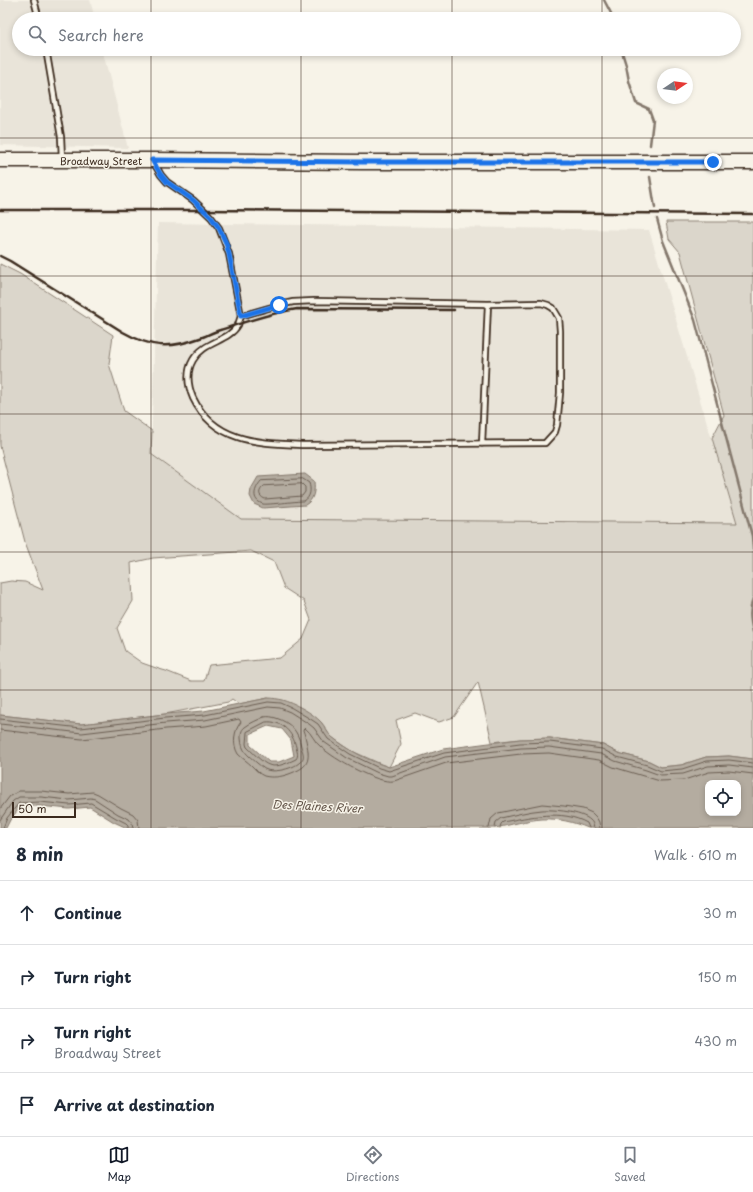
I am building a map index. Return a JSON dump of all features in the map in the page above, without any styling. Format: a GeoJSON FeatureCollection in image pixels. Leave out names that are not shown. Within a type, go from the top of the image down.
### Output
{"type":"FeatureCollection","features":[{"type":"Feature","properties":{"kind":"main road","name":"Broadway Street"},"geometry":{"type":"LineString","coordinates":[[0,160],[753,162]]}},
{"type":"Feature","properties":{"kind":"lane"},"geometry":{"type":"LineString","coordinates":[[34,0],[37,12]]}},
{"type":"Feature","properties":{"kind":"lane"},"geometry":{"type":"LineString","coordinates":[[47,56],[61,137],[62,160]]}},
{"type":"Feature","properties":{"kind":"lane"},"geometry":{"type":"LineString","coordinates":[[152,160],[167,182],[193,200],[211,217],[219,228],[229,254],[241,316],[238,325],[231,333],[224,338],[211,343],[198,354],[192,361],[189,374],[189,389],[194,401],[211,422],[223,431],[250,441],[312,445],[545,443],[555,432],[560,393],[560,323],[559,318],[553,308],[548,305],[541,303],[488,304],[314,301],[293,302],[241,316]]}},
{"type":"Feature","properties":{"kind":"lane"},"geometry":{"type":"LineString","coordinates":[[482,444],[488,304]]}},
{"type":"Feature","properties":{"kind":"shaded area"},"geometry":{"type":"Polygon","coordinates":[[[0,0],[90,0],[93,12],[12,12],[12,56],[104,56],[128,148],[0,145],[0,0]]]}},
{"type":"Feature","properties":{"kind":"shaded area"},"geometry":{"type":"Polygon","coordinates":[[[666,222],[753,222],[753,759],[729,756],[706,757],[681,765],[661,767],[649,761],[618,753],[603,745],[550,738],[492,742],[478,682],[454,717],[439,722],[415,713],[396,720],[401,744],[389,767],[352,751],[330,736],[321,722],[268,698],[239,704],[232,699],[228,702],[165,714],[81,724],[0,715],[0,583],[11,581],[25,582],[43,590],[25,542],[0,446],[0,264],[20,274],[113,335],[109,364],[124,411],[152,431],[151,454],[241,519],[737,523],[712,438],[724,415],[680,252],[669,239],[666,222]],[[251,551],[153,558],[131,563],[133,601],[117,628],[125,651],[142,663],[191,681],[204,681],[209,665],[280,658],[303,639],[311,620],[304,601],[284,588],[274,562],[251,551]]]}},
{"type":"Feature","properties":{"kind":"shaded area"},"geometry":{"type":"Polygon","coordinates":[[[158,223],[649,230],[737,523],[241,519],[151,454],[158,223]]]}},
{"type":"Feature","properties":{"kind":"water"},"geometry":{"type":"Polygon","coordinates":[[[305,474],[314,481],[314,488],[312,498],[305,505],[263,508],[254,504],[250,496],[251,489],[258,477],[305,474]]]}},
{"type":"Feature","properties":{"kind":"water","name":"Des Plaines River"},"geometry":{"type":"Polygon","coordinates":[[[268,698],[283,700],[298,706],[313,715],[318,719],[330,735],[352,751],[381,765],[389,767],[443,749],[520,739],[550,738],[603,745],[618,753],[649,761],[661,767],[681,765],[706,757],[729,756],[753,759],[753,828],[588,828],[565,821],[542,819],[530,820],[495,828],[127,828],[90,807],[69,809],[21,806],[10,820],[6,828],[0,828],[0,715],[81,724],[204,711],[268,698]],[[268,726],[250,734],[250,745],[269,762],[279,762],[294,756],[291,740],[282,729],[268,726]]]}},
{"type":"Feature","properties":{"kind":"waterway"},"geometry":{"type":"LineString","coordinates":[[604,0],[610,12]]}},
{"type":"Feature","properties":{"kind":"waterway"},"geometry":{"type":"LineString","coordinates":[[623,56],[636,103],[649,109],[653,120],[650,145]]}},
{"type":"Feature","properties":{"kind":"waterway"},"geometry":{"type":"LineString","coordinates":[[650,177],[655,208]]}},
{"type":"Feature","properties":{"kind":"waterway"},"geometry":{"type":"LineString","coordinates":[[657,219],[663,241],[695,320],[752,536],[753,549]]}},
{"type":"Feature","properties":{"kind":"waterway"},"geometry":{"type":"LineString","coordinates":[[753,598],[750,615],[753,632]]}},
{"type":"Feature","properties":{"kind":"railway"},"geometry":{"type":"LineString","coordinates":[[0,210],[753,214]]}},
{"type":"Feature","properties":{"kind":"railway"},"geometry":{"type":"LineString","coordinates":[[0,256],[123,332],[152,344],[170,345],[189,342],[258,318],[297,309],[454,310]]}},
{"type":"Feature","properties":{"kind":"route"},"geometry":{"type":"LineString","coordinates":[[279,305],[241,316],[235,293],[229,254],[219,228],[211,217],[193,200],[167,182],[152,160],[362,162],[713,162]]}}]}
